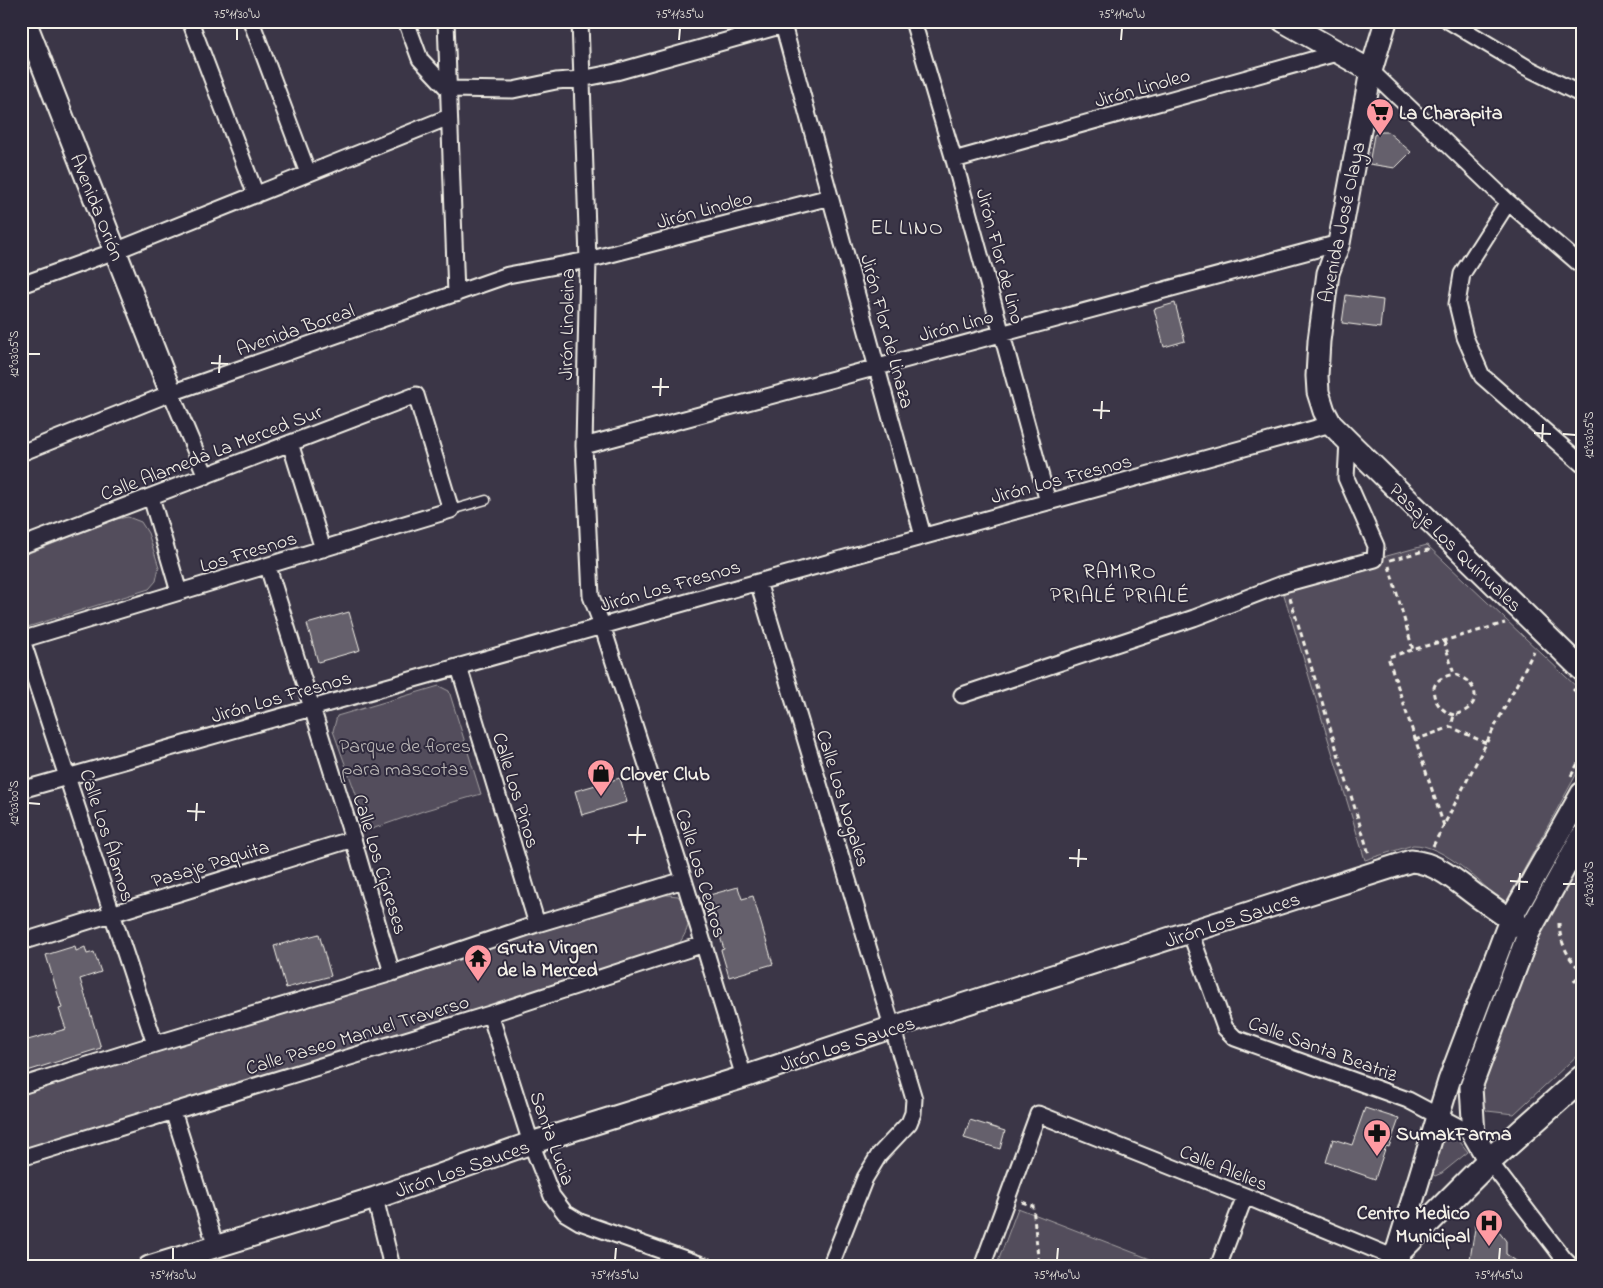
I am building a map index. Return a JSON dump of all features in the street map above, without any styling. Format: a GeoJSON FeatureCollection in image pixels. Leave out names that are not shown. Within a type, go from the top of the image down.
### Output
{"type":"FeatureCollection","features":[{"type":"Feature","properties":{"kind":"main road"},"geometry":{"type":"LineString","coordinates":[[1394,1260],[1489,1161],[1582,1078]]}},
{"type":"Feature","properties":{"kind":"street","name":"Avenida Orión"},"geometry":{"type":"LineString","coordinates":[[25,21],[172,393]]}},
{"type":"Feature","properties":{"kind":"street"},"geometry":{"type":"LineString","coordinates":[[190,21],[256,195]]}},
{"type":"Feature","properties":{"kind":"street"},"geometry":{"type":"LineString","coordinates":[[251,21],[308,173]]}},
{"type":"Feature","properties":{"kind":"street"},"geometry":{"type":"LineString","coordinates":[[406,21],[420,59],[448,89],[513,90],[616,72],[783,23]]}},
{"type":"Feature","properties":{"kind":"street"},"geometry":{"type":"LineString","coordinates":[[446,21],[456,294]]}},
{"type":"Feature","properties":{"kind":"street","name":"Jirón Linoleina"},"geometry":{"type":"LineString","coordinates":[[580,21],[588,260],[584,446],[591,596],[602,625]]}},
{"type":"Feature","properties":{"kind":"street","name":"Jirón Flor de Lino"},"geometry":{"type":"LineString","coordinates":[[913,21],[954,160],[1048,502]]}},
{"type":"Feature","properties":{"kind":"street"},"geometry":{"type":"LineString","coordinates":[[1282,21],[1372,71],[1508,202],[1582,266]]}},
{"type":"Feature","properties":{"kind":"street","name":"Avenida José Olaya"},"geometry":{"type":"LineString","coordinates":[[1331,424],[1324,411],[1318,392],[1317,358],[1328,273],[1339,243],[1372,71],[1386,21]]}},
{"type":"Feature","properties":{"kind":"street"},"geometry":{"type":"LineString","coordinates":[[1449,21],[1526,67],[1582,96]]}},
{"type":"Feature","properties":{"kind":"street","name":"Jirón Flor de Linaza"},"geometry":{"type":"LineString","coordinates":[[783,23],[923,536]]}},
{"type":"Feature","properties":{"kind":"street","name":"Jirón Linoleo"},"geometry":{"type":"LineString","coordinates":[[954,160],[1340,52]]}},
{"type":"Feature","properties":{"kind":"street"},"geometry":{"type":"LineString","coordinates":[[21,285],[115,251],[449,117]]}},
{"type":"Feature","properties":{"kind":"street","name":"Jirón Linoleo"},"geometry":{"type":"LineString","coordinates":[[588,260],[830,197]]}},
{"type":"Feature","properties":{"kind":"street"},"geometry":{"type":"LineString","coordinates":[[1508,202],[1462,274],[1457,304],[1465,337],[1482,376],[1582,464]]}},
{"type":"Feature","properties":{"kind":"street","name":"Jirón Lino"},"geometry":{"type":"LineString","coordinates":[[584,446],[1339,243]]}},
{"type":"Feature","properties":{"kind":"street","name":"Avenida Boreal"},"geometry":{"type":"LineString","coordinates":[[21,453],[172,393],[508,276],[588,260]]}},
{"type":"Feature","properties":{"kind":"street"},"geometry":{"type":"LineString","coordinates":[[172,393],[206,476]]}},
{"type":"Feature","properties":{"kind":"street","name":"Calle Alameda La Merced Sur"},"geometry":{"type":"LineString","coordinates":[[21,546],[416,395],[451,510]]}},
{"type":"Feature","properties":{"kind":"street","name":"Pasaje Los Quinuales"},"geometry":{"type":"LineString","coordinates":[[1331,424],[1575,677]]}},
{"type":"Feature","properties":{"kind":"street","name":"Jirón Los Fresnos"},"geometry":{"type":"LineString","coordinates":[[21,790],[602,625],[1331,424]]}},
{"type":"Feature","properties":{"kind":"street"},"geometry":{"type":"LineString","coordinates":[[962,694],[1194,618],[1280,585],[1375,559],[1376,546],[1346,478],[1348,441]]}},
{"type":"Feature","properties":{"kind":"street"},"geometry":{"type":"LineString","coordinates":[[290,443],[323,549]]}},
{"type":"Feature","properties":{"kind":"street"},"geometry":{"type":"LineString","coordinates":[[151,497],[179,592]]}},
{"type":"Feature","properties":{"kind":"street","name":"Los Fresnos"},"geometry":{"type":"LineString","coordinates":[[22,640],[451,510]]}},
{"type":"Feature","properties":{"kind":"street","name":"Calle Los Cipreses"},"geometry":{"type":"LineString","coordinates":[[268,567],[353,839],[392,973]]}},
{"type":"Feature","properties":{"kind":"street","name":"Calle Los Nogales"},"geometry":{"type":"LineString","coordinates":[[758,582],[914,1099],[910,1123],[879,1155],[869,1172],[830,1267]]}},
{"type":"Feature","properties":{"kind":"street","name":"Calle Los Cedros"},"geometry":{"type":"LineString","coordinates":[[602,625],[684,880],[744,1077]]}},
{"type":"Feature","properties":{"kind":"street","name":"Calle Los Álamos"},"geometry":{"type":"LineString","coordinates":[[22,640],[155,1044]]}},
{"type":"Feature","properties":{"kind":"street","name":"Calle Los Pinos"},"geometry":{"type":"LineString","coordinates":[[459,667],[537,924]]}},
{"type":"Feature","properties":{"kind":"street"},"geometry":{"type":"LineString","coordinates":[[1394,1260],[1437,1116],[1510,920],[1575,787]]}},
{"type":"Feature","properties":{"kind":"street"},"geometry":{"type":"LineString","coordinates":[[1572,1267],[1489,1161],[1474,1135],[1471,1087],[1530,932],[1582,836]]}},
{"type":"Feature","properties":{"kind":"street","name":"Pasaje Paquita"},"geometry":{"type":"LineString","coordinates":[[21,942],[353,839]]}},
{"type":"Feature","properties":{"kind":"street","name":"Jirón Los Sauces"},"geometry":{"type":"LineString","coordinates":[[149,1267],[375,1198],[531,1143],[744,1077],[893,1027],[1411,861],[1424,862],[1438,868],[1510,920],[1530,932]]}},
{"type":"Feature","properties":{"kind":"street"},"geometry":{"type":"LineString","coordinates":[[21,1086],[392,973],[537,924],[684,880]]}},
{"type":"Feature","properties":{"kind":"street","name":"Calle Santa Beatriz"},"geometry":{"type":"LineString","coordinates":[[1190,932],[1224,1028],[1235,1038],[1408,1100],[1474,1135]]}},
{"type":"Feature","properties":{"kind":"street","name":"Calle Paseo Manuel Traverso"},"geometry":{"type":"LineString","coordinates":[[21,1158],[490,1014],[704,944]]}},
{"type":"Feature","properties":{"kind":"street","name":"Santa Lucia"},"geometry":{"type":"LineString","coordinates":[[490,1014],[531,1143],[552,1196],[565,1213],[580,1222],[708,1267]]}},
{"type":"Feature","properties":{"kind":"street"},"geometry":{"type":"LineString","coordinates":[[173,1111],[216,1247]]}},
{"type":"Feature","properties":{"kind":"street","name":"Calle Alelies"},"geometry":{"type":"LineString","coordinates":[[982,1267],[1038,1114],[1245,1196],[1394,1260]]}},
{"type":"Feature","properties":{"kind":"street"},"geometry":{"type":"LineString","coordinates":[[1218,1267],[1245,1196]]}},
{"type":"Feature","properties":{"kind":"street"},"geometry":{"type":"LineString","coordinates":[[375,1198],[392,1267]]}},
{"type":"Feature","properties":{"kind":"lane","name":"Los Fresnos"},"geometry":{"type":"LineString","coordinates":[[451,510],[486,500]]}},
{"type":"Feature","properties":{"kind":"path"},"geometry":{"type":"LineString","coordinates":[[1413,650],[1387,561],[1428,550],[1435,556]]}},
{"type":"Feature","properties":{"kind":"path"},"geometry":{"type":"LineString","coordinates":[[1288,589],[1369,855],[1378,852]]}},
{"type":"Feature","properties":{"kind":"path"},"geometry":{"type":"LineString","coordinates":[[1444,826],[1388,657],[1505,623],[1498,617]]}},
{"type":"Feature","properties":{"kind":"path"},"geometry":{"type":"LineString","coordinates":[[1444,641],[1454,674]]}},
{"type":"Feature","properties":{"kind":"path"},"geometry":{"type":"LineString","coordinates":[[1433,846],[1534,651],[1540,658]]}},
{"type":"Feature","properties":{"kind":"path"},"geometry":{"type":"LineString","coordinates":[[1454,674],[1471,683],[1475,692],[1474,700],[1469,708],[1462,713],[1454,715],[1448,714],[1438,706],[1434,693],[1437,682],[1454,674]]}},
{"type":"Feature","properties":{"kind":"path"},"geometry":{"type":"LineString","coordinates":[[1575,677],[1582,697]]}},
{"type":"Feature","properties":{"kind":"path"},"geometry":{"type":"LineString","coordinates":[[1451,727],[1454,715]]}},
{"type":"Feature","properties":{"kind":"path"},"geometry":{"type":"LineString","coordinates":[[1415,740],[1451,727],[1486,743]]}},
{"type":"Feature","properties":{"kind":"path"},"geometry":{"type":"LineString","coordinates":[[1575,787],[1582,756]]}},
{"type":"Feature","properties":{"kind":"path"},"geometry":{"type":"LineString","coordinates":[[1428,844],[1438,848]]}},
{"type":"Feature","properties":{"kind":"path"},"geometry":{"type":"LineString","coordinates":[[1559,919],[1561,937],[1568,953],[1576,966],[1582,971],[1574,982]]}},
{"type":"Feature","properties":{"kind":"path"},"geometry":{"type":"LineString","coordinates":[[1033,1206],[1039,1267]]}},
{"type":"Feature","properties":{"kind":"green space"},"geometry":{"type":"Polygon","coordinates":[[[128,517],[141,522],[148,533],[159,567],[156,581],[149,589],[21,629],[21,556],[117,519],[128,517]]]}},
{"type":"Feature","properties":{"kind":"green space"},"geometry":{"type":"Polygon","coordinates":[[[1427,545],[1582,692],[1582,764],[1505,904],[1462,867],[1437,851],[1425,846],[1413,845],[1365,860],[1281,585],[1427,545]]]}},
{"type":"Feature","properties":{"kind":"green space","name":"Parque de flores para mascotas"},"geometry":{"type":"Polygon","coordinates":[[[439,686],[449,691],[481,794],[426,810],[369,830],[333,731],[337,716],[439,686]]]}},
{"type":"Feature","properties":{"kind":"green space"},"geometry":{"type":"Polygon","coordinates":[[[1582,857],[1582,1051],[1514,1114],[1487,1111],[1476,1093],[1530,952],[1582,857]]]}},
{"type":"Feature","properties":{"kind":"green space"},"geometry":{"type":"Polygon","coordinates":[[[659,894],[678,896],[686,909],[688,926],[678,945],[509,1001],[21,1150],[21,1093],[404,976],[659,894]]]}},
{"type":"Feature","properties":{"kind":"green space"},"geometry":{"type":"Polygon","coordinates":[[[1447,1132],[1453,1133],[1468,1152],[1442,1173],[1435,1176],[1431,1173],[1447,1132]]]}},
{"type":"Feature","properties":{"kind":"green space"},"geometry":{"type":"Polygon","coordinates":[[[1018,1208],[1171,1267],[996,1267],[1018,1208]]]}},
{"type":"Feature","properties":{"kind":"building"},"geometry":{"type":"Polygon","coordinates":[[[1380,132],[1388,132],[1411,152],[1395,168],[1369,164],[1374,135],[1380,132]]]}},
{"type":"Feature","properties":{"kind":"building"},"geometry":{"type":"Polygon","coordinates":[[[1346,295],[1383,300],[1380,328],[1342,323],[1346,295]]]}},
{"type":"Feature","properties":{"kind":"building"},"geometry":{"type":"Polygon","coordinates":[[[1175,303],[1185,341],[1164,347],[1154,309],[1175,303]]]}},
{"type":"Feature","properties":{"kind":"building"},"geometry":{"type":"Polygon","coordinates":[[[349,612],[360,650],[318,662],[307,624],[349,612]]]}},
{"type":"Feature","properties":{"kind":"building","name":"Clover Club"},"geometry":{"type":"Polygon","coordinates":[[[620,778],[627,802],[582,815],[575,791],[620,778]]]}},
{"type":"Feature","properties":{"kind":"building"},"geometry":{"type":"Polygon","coordinates":[[[738,887],[742,899],[753,896],[773,964],[729,977],[721,950],[724,949],[712,912],[704,914],[699,898],[738,887]]]}},
{"type":"Feature","properties":{"kind":"building"},"geometry":{"type":"Polygon","coordinates":[[[319,934],[331,976],[286,988],[274,946],[319,934]]]}},
{"type":"Feature","properties":{"kind":"building"},"geometry":{"type":"Polygon","coordinates":[[[75,946],[76,951],[85,947],[87,954],[94,952],[101,972],[80,979],[101,1048],[21,1073],[21,1042],[66,1029],[59,1009],[62,1008],[46,955],[75,946]]]}},
{"type":"Feature","properties":{"kind":"building"},"geometry":{"type":"Polygon","coordinates":[[[1365,1108],[1399,1119],[1389,1147],[1386,1146],[1375,1179],[1326,1162],[1333,1139],[1352,1145],[1365,1108]]]}},
{"type":"Feature","properties":{"kind":"building"},"geometry":{"type":"Polygon","coordinates":[[[970,1120],[1005,1131],[1000,1149],[964,1138],[970,1120]]]}},
{"type":"Feature","properties":{"kind":"building","name":"Centro Medico Municipal"},"geometry":{"type":"Polygon","coordinates":[[[1477,1216],[1488,1218],[1506,1241],[1506,1254],[1525,1267],[1480,1267],[1470,1259],[1477,1216]]]}},
{"type":"Feature","properties":{"kind":"place","name":"La Charapita"},"geometry":{"type":"Point","coordinates":[1380,136]}},
{"type":"Feature","properties":{"kind":"place","name":"Clover Club"},"geometry":{"type":"Point","coordinates":[601,797]}},
{"type":"Feature","properties":{"kind":"place","name":"Gruta Virgen de la Merced"},"geometry":{"type":"Point","coordinates":[478,982]}},
{"type":"Feature","properties":{"kind":"place","name":"SumakFarma"},"geometry":{"type":"Point","coordinates":[1377,1157]}},
{"type":"Feature","properties":{"kind":"place","name":"Centro Medico Municipal"},"geometry":{"type":"Point","coordinates":[1489,1247]}},
{"type":"Feature","properties":{"kind":"district","name":"EL LINO"},"geometry":{"type":"Point","coordinates":[907,227]}},
{"type":"Feature","properties":{"kind":"district","name":"RAMIRO PRIALÉ PRIALÉ"},"geometry":{"type":"Point","coordinates":[1120,583]}}]}
